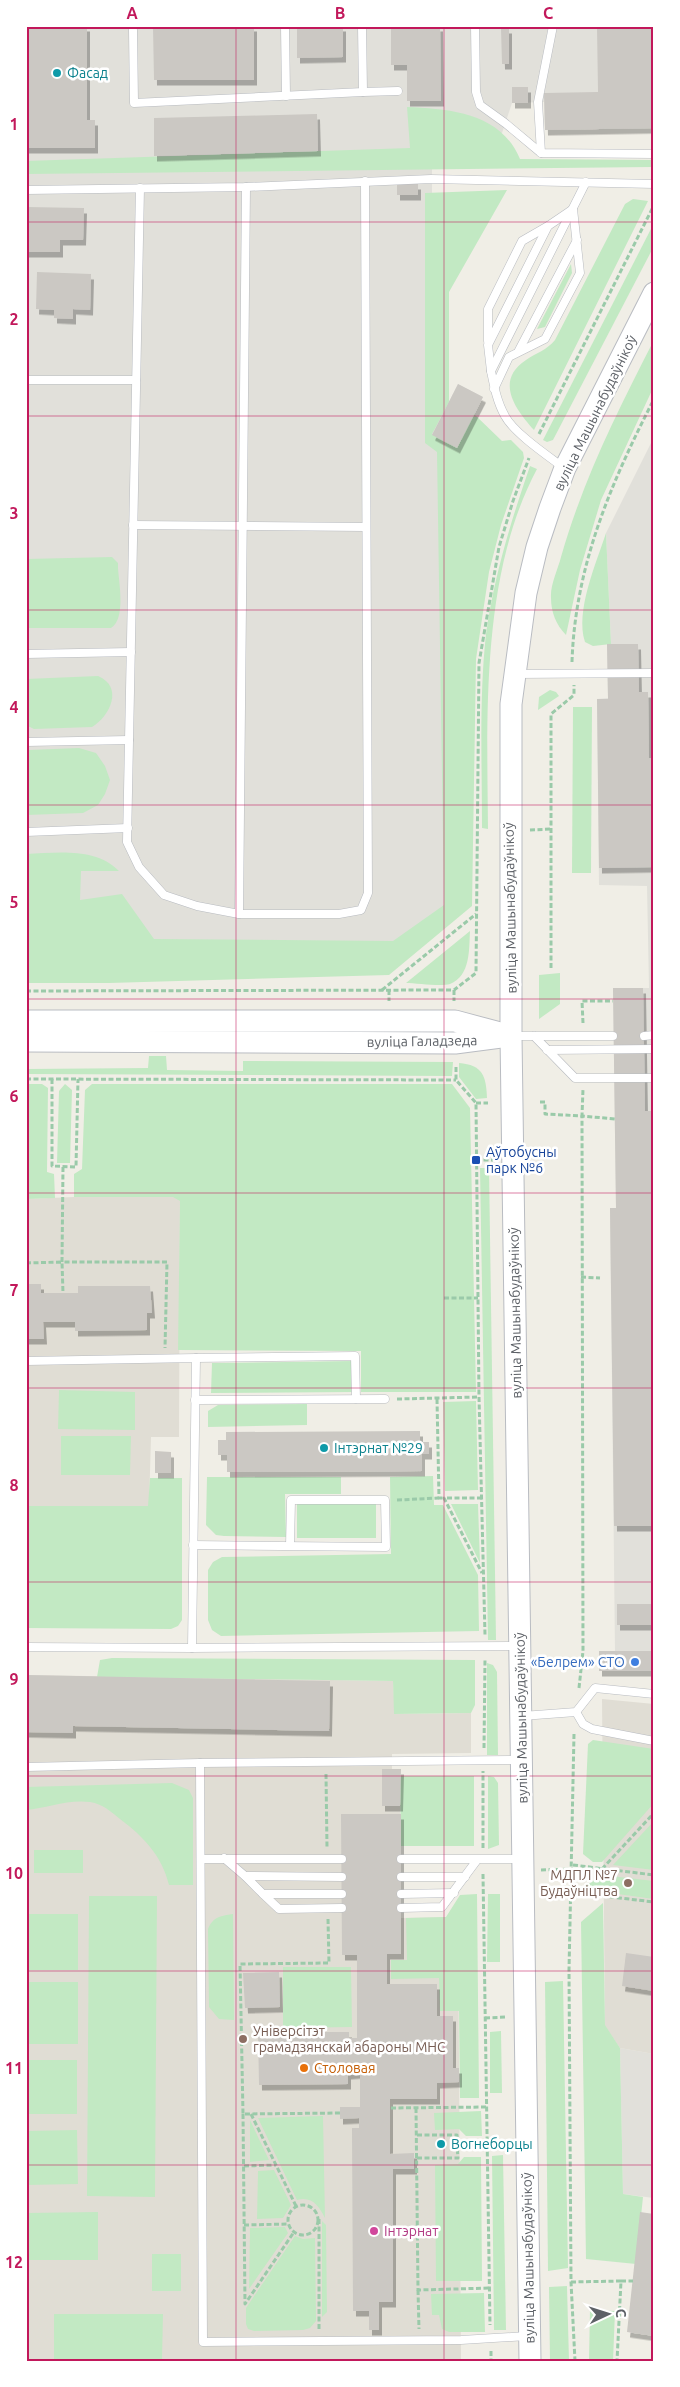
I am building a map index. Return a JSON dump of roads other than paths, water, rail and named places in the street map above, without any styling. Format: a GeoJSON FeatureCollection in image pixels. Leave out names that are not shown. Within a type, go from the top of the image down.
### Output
{"type":"FeatureCollection","features":[{"type":"Feature","properties":{"kind":"main road","name":"вуліца Машынабудаўнікоў"},"geometry":{"type":"LineString","coordinates":[[530,2361],[511,1036],[509,830],[511,704],[526,594],[537,547],[565,468],[654,293]]}},
{"type":"Feature","properties":{"kind":"main road","name":"вуліца Галадзеда"},"geometry":{"type":"LineString","coordinates":[[26,1021],[455,1022],[511,1036]]}},
{"type":"Feature","properties":{"kind":"main road","name":"вуліца Галадзеда"},"geometry":{"type":"LineString","coordinates":[[26,1041],[455,1043],[511,1036]]}},
{"type":"Feature","properties":{"kind":"lane"},"geometry":{"type":"LineString","coordinates":[[285,26],[286,96]]}},
{"type":"Feature","properties":{"kind":"lane"},"geometry":{"type":"LineString","coordinates":[[362,26],[363,92]]}},
{"type":"Feature","properties":{"kind":"lane"},"geometry":{"type":"LineString","coordinates":[[475,26],[476,92],[480,105],[541,153],[654,154]]}},
{"type":"Feature","properties":{"kind":"lane"},"geometry":{"type":"LineString","coordinates":[[541,153],[538,102],[553,26]]}},
{"type":"Feature","properties":{"kind":"lane"},"geometry":{"type":"LineString","coordinates":[[133,30],[134,102],[398,91]]}},
{"type":"Feature","properties":{"kind":"lane"},"geometry":{"type":"LineString","coordinates":[[26,190],[246,187],[432,179],[654,184]]}},
{"type":"Feature","properties":{"kind":"lane"},"geometry":{"type":"LineString","coordinates":[[140,188],[127,842],[140,867],[164,895],[197,906],[239,914],[339,914],[361,910],[368,893],[365,181]]}},
{"type":"Feature","properties":{"kind":"lane"},"geometry":{"type":"LineString","coordinates":[[491,371],[586,182]]}},
{"type":"Feature","properties":{"kind":"lane"},"geometry":{"type":"LineString","coordinates":[[239,914],[246,187]]}},
{"type":"Feature","properties":{"kind":"lane"},"geometry":{"type":"LineString","coordinates":[[565,468],[534,445],[505,418],[494,389],[491,371],[488,345],[488,309],[522,241],[573,209]]}},
{"type":"Feature","properties":{"kind":"lane"},"geometry":{"type":"LineString","coordinates":[[494,389],[508,356],[545,339],[580,272],[573,209]]}},
{"type":"Feature","properties":{"kind":"lane"},"geometry":{"type":"LineString","coordinates":[[488,345],[548,226]]}},
{"type":"Feature","properties":{"kind":"lane"},"geometry":{"type":"LineString","coordinates":[[519,350],[577,240]]}},
{"type":"Feature","properties":{"kind":"lane"},"geometry":{"type":"LineString","coordinates":[[26,380],[136,380]]}},
{"type":"Feature","properties":{"kind":"lane"},"geometry":{"type":"LineString","coordinates":[[134,525],[366,527]]}},
{"type":"Feature","properties":{"kind":"lane"},"geometry":{"type":"LineString","coordinates":[[26,654],[131,652]]}},
{"type":"Feature","properties":{"kind":"lane"},"geometry":{"type":"LineString","coordinates":[[514,674],[654,673]]}},
{"type":"Feature","properties":{"kind":"lane"},"geometry":{"type":"LineString","coordinates":[[26,742],[129,740]]}},
{"type":"Feature","properties":{"kind":"lane"},"geometry":{"type":"LineString","coordinates":[[26,832],[128,828]]}},
{"type":"Feature","properties":{"kind":"lane"},"geometry":{"type":"LineString","coordinates":[[511,1036],[613,1036]]}},
{"type":"Feature","properties":{"kind":"lane"},"geometry":{"type":"LineString","coordinates":[[534,1036],[575,1078],[654,1078]]}},
{"type":"Feature","properties":{"kind":"lane"},"geometry":{"type":"LineString","coordinates":[[644,1036],[654,1036]]}},
{"type":"Feature","properties":{"kind":"lane"},"geometry":{"type":"LineString","coordinates":[[547,1050],[654,1048]]}},
{"type":"Feature","properties":{"kind":"lane"},"geometry":{"type":"LineString","coordinates":[[26,1361],[355,1356],[356,1400]]}},
{"type":"Feature","properties":{"kind":"lane"},"geometry":{"type":"LineString","coordinates":[[192,1648],[196,1358]]}},
{"type":"Feature","properties":{"kind":"lane"},"geometry":{"type":"LineString","coordinates":[[195,1400],[386,1399]]}},
{"type":"Feature","properties":{"kind":"lane"},"geometry":{"type":"LineString","coordinates":[[193,1545],[386,1547],[384,1500],[291,1500],[290,1546]]}},
{"type":"Feature","properties":{"kind":"lane"},"geometry":{"type":"LineString","coordinates":[[28,1649],[519,1646]]}},
{"type":"Feature","properties":{"kind":"lane"},"geometry":{"type":"LineString","coordinates":[[521,1716],[576,1712],[595,1688],[654,1694]]}},
{"type":"Feature","properties":{"kind":"lane"},"geometry":{"type":"LineString","coordinates":[[576,1712],[583,1724],[592,1729],[654,1741]]}},
{"type":"Feature","properties":{"kind":"lane"},"geometry":{"type":"LineString","coordinates":[[26,1767],[326,1761],[522,1760]]}},
{"type":"Feature","properties":{"kind":"lane"},"geometry":{"type":"LineString","coordinates":[[200,1763],[203,2342],[420,2341],[530,2336]]}},
{"type":"Feature","properties":{"kind":"lane"},"geometry":{"type":"LineString","coordinates":[[224,1858],[279,1909],[342,1908]]}},
{"type":"Feature","properties":{"kind":"lane"},"geometry":{"type":"LineString","coordinates":[[201,1859],[342,1859]]}},
{"type":"Feature","properties":{"kind":"lane"},"geometry":{"type":"LineString","coordinates":[[401,1859],[524,1859]]}},
{"type":"Feature","properties":{"kind":"lane"},"geometry":{"type":"LineString","coordinates":[[401,1908],[442,1907],[480,1860]]}},
{"type":"Feature","properties":{"kind":"lane"},"geometry":{"type":"LineString","coordinates":[[245,1876],[342,1876]]}},
{"type":"Feature","properties":{"kind":"lane"},"geometry":{"type":"LineString","coordinates":[[401,1877],[465,1877]]}},
{"type":"Feature","properties":{"kind":"lane"},"geometry":{"type":"LineString","coordinates":[[401,1894],[454,1893]]}},
{"type":"Feature","properties":{"kind":"lane"},"geometry":{"type":"LineString","coordinates":[[264,1894],[342,1894]]}},
{"type":"Feature","properties":{"kind":"place","name":"Фасад"},"geometry":{"type":"Point","coordinates":[57,73]}},
{"type":"Feature","properties":{"kind":"place","name":"Аўтобусны парк №6"},"geometry":{"type":"Point","coordinates":[476,1160]}},
{"type":"Feature","properties":{"kind":"place","name":"Інтэрнат №29"},"geometry":{"type":"Point","coordinates":[324,1448]}},
{"type":"Feature","properties":{"kind":"place","name":"«Белрем» СТО"},"geometry":{"type":"Point","coordinates":[635,1662]}},
{"type":"Feature","properties":{"kind":"place","name":"МДПЛ №7 Будаўніцтва"},"geometry":{"type":"Point","coordinates":[628,1883]}},
{"type":"Feature","properties":{"kind":"place","name":"Універсітэт грамадзянскай абароны МНС"},"geometry":{"type":"Point","coordinates":[243,2039]}},
{"type":"Feature","properties":{"kind":"place","name":"Столовая"},"geometry":{"type":"Point","coordinates":[304,2068]}},
{"type":"Feature","properties":{"kind":"place","name":"Вогнеборцы"},"geometry":{"type":"Point","coordinates":[441,2144]}},
{"type":"Feature","properties":{"kind":"place","name":"Інтэрнат"},"geometry":{"type":"Point","coordinates":[374,2231]}}]}
